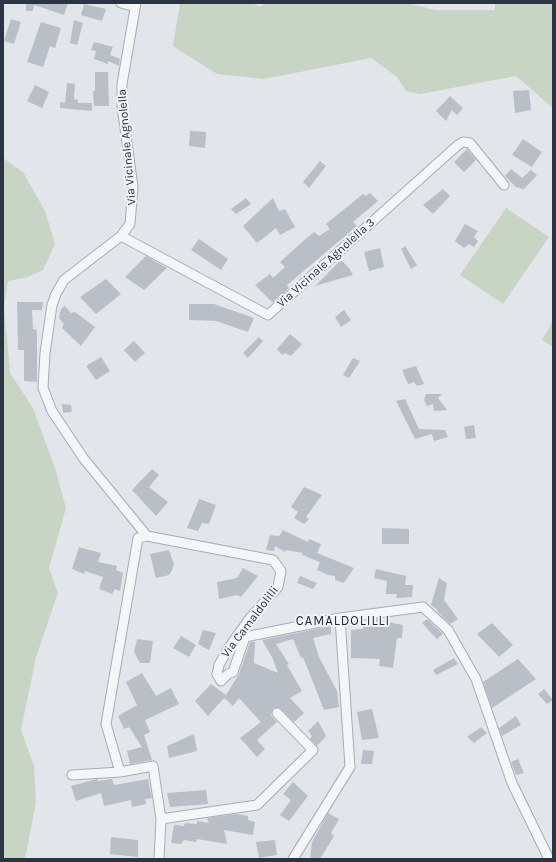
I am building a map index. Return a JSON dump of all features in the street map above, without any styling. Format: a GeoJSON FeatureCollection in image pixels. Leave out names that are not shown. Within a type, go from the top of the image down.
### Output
{"type":"FeatureCollection","features":[{"type":"Feature","properties":{"kind":"street"},"geometry":{"type":"LineString","coordinates":[[121,3],[136,5]]}},
{"type":"Feature","properties":{"kind":"street","name":"Via Vicinale Agnolella"},"geometry":{"type":"LineString","coordinates":[[136,5],[122,84],[122,106],[133,187],[130,224],[121,236],[64,280],[56,294],[52,305],[45,353],[44,388],[52,411],[84,459],[147,536]]}},
{"type":"Feature","properties":{"kind":"street","name":"Via Vicinale Agnolella 3"},"geometry":{"type":"LineString","coordinates":[[121,236],[268,315],[463,142],[470,143],[504,185]]}},
{"type":"Feature","properties":{"kind":"street"},"geometry":{"type":"LineString","coordinates":[[120,772],[106,724],[138,538],[147,536]]}},
{"type":"Feature","properties":{"kind":"street","name":"Via Camaldolilli"},"geometry":{"type":"LineString","coordinates":[[147,536],[273,560],[281,571],[278,587],[250,618],[228,649],[217,674],[221,681],[228,674],[233,672],[245,637],[340,618],[423,607],[448,630],[476,679],[512,783],[549,859]]}},
{"type":"Feature","properties":{"kind":"street"},"geometry":{"type":"LineString","coordinates":[[293,859],[350,767],[340,618]]}},
{"type":"Feature","properties":{"kind":"street"},"geometry":{"type":"LineString","coordinates":[[161,819],[257,805],[313,750],[276,713]]}},
{"type":"Feature","properties":{"kind":"street"},"geometry":{"type":"LineString","coordinates":[[72,775],[120,772],[152,766],[161,819],[159,859]]}},
{"type":"Feature","properties":{"kind":"green space"},"geometry":{"type":"Polygon","coordinates":[[[180,3],[251,3],[260,7],[266,3],[406,3],[436,10],[495,10],[495,3],[553,3],[553,108],[516,76],[420,94],[406,91],[397,77],[371,58],[264,79],[217,74],[173,46],[180,3]]]}},
{"type":"Feature","properties":{"kind":"green space"},"geometry":{"type":"Polygon","coordinates":[[[3,158],[23,172],[45,211],[55,244],[43,270],[28,277],[8,281],[4,307],[10,373],[33,408],[55,468],[66,508],[49,568],[58,593],[36,657],[21,730],[34,766],[36,802],[25,859],[3,859],[3,158]]]}},
{"type":"Feature","properties":{"kind":"green space"},"geometry":{"type":"Polygon","coordinates":[[[506,208],[549,237],[503,304],[460,275],[506,208]]]}},
{"type":"Feature","properties":{"kind":"green space"},"geometry":{"type":"Polygon","coordinates":[[[553,321],[553,347],[542,340],[553,321]]]}},
{"type":"Feature","properties":{"kind":"building"},"geometry":{"type":"Polygon","coordinates":[[[26,3],[68,3],[64,15],[34,5],[33,11],[26,11],[26,3]]]}},
{"type":"Feature","properties":{"kind":"building"},"geometry":{"type":"Polygon","coordinates":[[[84,4],[106,9],[102,21],[81,15],[84,4]]]}},
{"type":"Feature","properties":{"kind":"building"},"geometry":{"type":"Polygon","coordinates":[[[11,19],[21,22],[14,44],[4,41],[11,19]]]}},
{"type":"Feature","properties":{"kind":"building"},"geometry":{"type":"Polygon","coordinates":[[[74,20],[83,23],[77,45],[70,43],[74,20]]]}},
{"type":"Feature","properties":{"kind":"building"},"geometry":{"type":"Polygon","coordinates":[[[41,22],[61,28],[55,48],[50,46],[43,67],[27,62],[41,22]]]}},
{"type":"Feature","properties":{"kind":"building"},"geometry":{"type":"Polygon","coordinates":[[[94,42],[113,47],[110,55],[120,59],[119,66],[108,61],[108,64],[94,59],[96,51],[91,50],[94,42]]]}},
{"type":"Feature","properties":{"kind":"building"},"geometry":{"type":"Polygon","coordinates":[[[95,72],[108,72],[109,106],[94,106],[93,91],[95,91],[95,72]]]}},
{"type":"Feature","properties":{"kind":"building"},"geometry":{"type":"Polygon","coordinates":[[[67,83],[75,84],[74,99],[78,100],[78,103],[92,103],[92,111],[60,108],[60,102],[65,103],[67,83]]]}},
{"type":"Feature","properties":{"kind":"building"},"geometry":{"type":"Polygon","coordinates":[[[35,85],[49,92],[42,108],[27,101],[35,85]]]}},
{"type":"Feature","properties":{"kind":"building"},"geometry":{"type":"Polygon","coordinates":[[[529,90],[531,110],[515,113],[513,91],[529,90]]]}},
{"type":"Feature","properties":{"kind":"building"},"geometry":{"type":"Polygon","coordinates":[[[450,96],[463,108],[457,115],[452,110],[446,121],[436,111],[450,96]]]}},
{"type":"Feature","properties":{"kind":"building"},"geometry":{"type":"Polygon","coordinates":[[[190,131],[206,132],[205,148],[189,146],[190,131]]]}},
{"type":"Feature","properties":{"kind":"building"},"geometry":{"type":"Polygon","coordinates":[[[523,139],[542,152],[532,167],[512,155],[523,139]]]}},
{"type":"Feature","properties":{"kind":"building"},"geometry":{"type":"Polygon","coordinates":[[[467,149],[476,160],[464,172],[454,162],[467,149]]]}},
{"type":"Feature","properties":{"kind":"building"},"geometry":{"type":"Polygon","coordinates":[[[320,161],[326,166],[309,188],[303,182],[320,161]]]}},
{"type":"Feature","properties":{"kind":"building"},"geometry":{"type":"Polygon","coordinates":[[[511,169],[522,178],[531,170],[537,175],[524,189],[516,187],[505,176],[511,169]]]}},
{"type":"Feature","properties":{"kind":"building"},"geometry":{"type":"Polygon","coordinates":[[[443,189],[450,196],[433,214],[423,205],[443,189]]]}},
{"type":"Feature","properties":{"kind":"building"},"geometry":{"type":"Polygon","coordinates":[[[370,193],[378,201],[353,222],[357,226],[287,285],[289,288],[273,303],[255,285],[270,274],[273,278],[285,267],[280,262],[300,244],[314,232],[319,236],[330,229],[326,224],[363,194],[366,196],[370,193]]]}},
{"type":"Feature","properties":{"kind":"building"},"geometry":{"type":"Polygon","coordinates":[[[246,198],[251,204],[236,214],[231,209],[246,198]]]}},
{"type":"Feature","properties":{"kind":"building"},"geometry":{"type":"Polygon","coordinates":[[[273,198],[279,211],[285,209],[295,227],[280,235],[276,228],[257,243],[243,226],[273,198]]]}},
{"type":"Feature","properties":{"kind":"building"},"geometry":{"type":"Polygon","coordinates":[[[465,224],[478,231],[474,237],[478,241],[474,247],[469,244],[464,248],[455,241],[465,224]]]}},
{"type":"Feature","properties":{"kind":"building"},"geometry":{"type":"Polygon","coordinates":[[[199,239],[228,259],[221,270],[191,250],[199,239]]]}},
{"type":"Feature","properties":{"kind":"building"},"geometry":{"type":"Polygon","coordinates":[[[405,246],[417,265],[411,269],[401,249],[405,246]]]}},
{"type":"Feature","properties":{"kind":"building"},"geometry":{"type":"Polygon","coordinates":[[[380,248],[384,267],[369,271],[364,252],[380,248]]]}},
{"type":"Feature","properties":{"kind":"building"},"geometry":{"type":"Polygon","coordinates":[[[146,256],[167,268],[144,290],[125,277],[146,256]]]}},
{"type":"Feature","properties":{"kind":"building"},"geometry":{"type":"Polygon","coordinates":[[[341,260],[349,268],[353,275],[315,286],[341,260]]]}},
{"type":"Feature","properties":{"kind":"building"},"geometry":{"type":"Polygon","coordinates":[[[106,279],[121,294],[96,314],[80,297],[106,279]]]}},
{"type":"Feature","properties":{"kind":"building"},"geometry":{"type":"Polygon","coordinates":[[[17,302],[43,302],[42,310],[32,310],[33,329],[37,330],[37,382],[24,381],[24,350],[18,350],[17,302]]]}},
{"type":"Feature","properties":{"kind":"building"},"geometry":{"type":"Polygon","coordinates":[[[189,304],[214,304],[254,318],[248,332],[216,321],[189,320],[189,304]]]}},
{"type":"Feature","properties":{"kind":"building"},"geometry":{"type":"Polygon","coordinates":[[[65,306],[71,313],[75,312],[95,327],[81,346],[62,328],[64,324],[59,318],[61,309],[65,306]]]}},
{"type":"Feature","properties":{"kind":"building"},"geometry":{"type":"Polygon","coordinates":[[[344,310],[351,320],[341,327],[335,317],[344,310]]]}},
{"type":"Feature","properties":{"kind":"building"},"geometry":{"type":"Polygon","coordinates":[[[290,334],[302,344],[291,356],[285,353],[282,355],[277,349],[290,334]]]}},
{"type":"Feature","properties":{"kind":"building"},"geometry":{"type":"Polygon","coordinates":[[[259,337],[263,341],[248,358],[243,353],[259,337]]]}},
{"type":"Feature","properties":{"kind":"building"},"geometry":{"type":"Polygon","coordinates":[[[134,341],[145,353],[135,362],[124,350],[134,341]]]}},
{"type":"Feature","properties":{"kind":"building"},"geometry":{"type":"Polygon","coordinates":[[[101,357],[110,371],[96,380],[86,366],[101,357]]]}},
{"type":"Feature","properties":{"kind":"building"},"geometry":{"type":"Polygon","coordinates":[[[353,358],[360,361],[349,378],[343,375],[353,358]]]}},
{"type":"Feature","properties":{"kind":"building"},"geometry":{"type":"Polygon","coordinates":[[[416,366],[424,384],[417,386],[414,382],[408,384],[402,370],[416,366]]]}},
{"type":"Feature","properties":{"kind":"building"},"geometry":{"type":"Polygon","coordinates":[[[426,394],[442,394],[438,398],[447,410],[434,411],[433,404],[427,406],[424,400],[426,394]]]}},
{"type":"Feature","properties":{"kind":"building"},"geometry":{"type":"Polygon","coordinates":[[[405,399],[419,429],[445,430],[448,437],[434,441],[432,434],[415,439],[396,401],[405,399]]]}},
{"type":"Feature","properties":{"kind":"building"},"geometry":{"type":"Polygon","coordinates":[[[62,404],[71,405],[72,412],[63,413],[62,404]]]}},
{"type":"Feature","properties":{"kind":"building"},"geometry":{"type":"Polygon","coordinates":[[[474,425],[476,438],[466,439],[464,427],[474,425]]]}},
{"type":"Feature","properties":{"kind":"building"},"geometry":{"type":"Polygon","coordinates":[[[152,469],[159,475],[149,487],[168,502],[156,516],[132,490],[152,469]]]}},
{"type":"Feature","properties":{"kind":"building"},"geometry":{"type":"Polygon","coordinates":[[[304,487],[322,495],[306,517],[309,519],[304,524],[294,518],[298,512],[291,507],[304,487]]]}},
{"type":"Feature","properties":{"kind":"building"},"geometry":{"type":"Polygon","coordinates":[[[199,499],[216,505],[209,524],[202,523],[198,531],[187,528],[199,499]]]}},
{"type":"Feature","properties":{"kind":"building"},"geometry":{"type":"Polygon","coordinates":[[[382,528],[409,529],[409,544],[382,544],[382,528]]]}},
{"type":"Feature","properties":{"kind":"building"},"geometry":{"type":"Polygon","coordinates":[[[283,530],[308,542],[309,539],[321,544],[317,553],[354,568],[344,583],[335,580],[335,576],[328,575],[317,570],[320,562],[302,555],[303,553],[286,550],[285,552],[275,546],[274,551],[266,550],[270,535],[279,536],[283,530]]]}},
{"type":"Feature","properties":{"kind":"building"},"geometry":{"type":"Polygon","coordinates":[[[79,547],[101,553],[98,562],[117,566],[116,570],[123,573],[120,591],[115,589],[112,594],[99,589],[103,577],[85,571],[84,574],[72,569],[79,547]]]}},
{"type":"Feature","properties":{"kind":"building"},"geometry":{"type":"Polygon","coordinates":[[[169,550],[174,564],[172,570],[169,575],[156,578],[150,554],[169,550]]]}},
{"type":"Feature","properties":{"kind":"building"},"geometry":{"type":"Polygon","coordinates":[[[243,568],[258,576],[241,597],[237,595],[219,599],[217,582],[237,578],[243,568]]]}},
{"type":"Feature","properties":{"kind":"building"},"geometry":{"type":"Polygon","coordinates":[[[376,569],[406,576],[405,585],[413,585],[412,597],[396,598],[397,594],[386,594],[387,581],[374,578],[376,569]]]}},
{"type":"Feature","properties":{"kind":"building"},"geometry":{"type":"Polygon","coordinates":[[[300,576],[317,583],[313,589],[297,583],[300,576]]]}},
{"type":"Feature","properties":{"kind":"building"},"geometry":{"type":"Polygon","coordinates":[[[439,578],[447,583],[444,600],[458,619],[450,624],[437,611],[438,610],[431,605],[439,578]]]}},
{"type":"Feature","properties":{"kind":"building"},"geometry":{"type":"Polygon","coordinates":[[[382,618],[382,621],[403,625],[402,638],[397,638],[393,668],[379,666],[380,659],[351,658],[351,630],[363,629],[363,623],[382,618]]]}},
{"type":"Feature","properties":{"kind":"building"},"geometry":{"type":"Polygon","coordinates":[[[427,619],[443,634],[437,639],[422,623],[427,619]]]}},
{"type":"Feature","properties":{"kind":"building"},"geometry":{"type":"Polygon","coordinates":[[[492,623],[513,645],[499,657],[477,634],[492,623]]]}},
{"type":"Feature","properties":{"kind":"building"},"geometry":{"type":"Polygon","coordinates":[[[331,626],[331,634],[313,638],[319,657],[337,691],[339,707],[324,710],[303,657],[301,658],[293,639],[276,644],[289,664],[287,665],[302,691],[290,698],[304,713],[294,722],[281,709],[273,708],[271,715],[277,722],[257,740],[265,749],[257,757],[240,738],[261,722],[239,698],[233,706],[224,698],[208,716],[195,701],[211,684],[226,695],[239,674],[250,642],[255,642],[254,663],[278,673],[272,657],[262,640],[331,626]]]}},
{"type":"Feature","properties":{"kind":"building"},"geometry":{"type":"Polygon","coordinates":[[[203,630],[216,633],[209,650],[198,644],[203,630]]]}},
{"type":"Feature","properties":{"kind":"building"},"geometry":{"type":"Polygon","coordinates":[[[181,636],[196,645],[189,657],[173,648],[181,636]]]}},
{"type":"Feature","properties":{"kind":"building"},"geometry":{"type":"Polygon","coordinates":[[[137,639],[153,641],[150,663],[140,663],[134,652],[137,639]]]}},
{"type":"Feature","properties":{"kind":"building"},"geometry":{"type":"Polygon","coordinates":[[[454,658],[458,664],[436,675],[433,670],[454,658]]]}},
{"type":"Feature","properties":{"kind":"building"},"geometry":{"type":"Polygon","coordinates":[[[518,659],[536,679],[492,708],[483,682],[518,659]]]}},
{"type":"Feature","properties":{"kind":"building"},"geometry":{"type":"Polygon","coordinates":[[[142,673],[156,696],[171,688],[179,704],[145,720],[150,732],[144,735],[152,760],[130,764],[127,751],[142,747],[129,727],[124,729],[118,716],[137,705],[126,682],[142,673]]]}},
{"type":"Feature","properties":{"kind":"building"},"geometry":{"type":"Polygon","coordinates":[[[544,689],[553,700],[547,704],[538,694],[544,689]]]}},
{"type":"Feature","properties":{"kind":"building"},"geometry":{"type":"Polygon","coordinates":[[[372,709],[379,738],[362,740],[357,712],[372,709]]]}},
{"type":"Feature","properties":{"kind":"building"},"geometry":{"type":"Polygon","coordinates":[[[516,716],[521,725],[502,736],[499,728],[516,716]]]}},
{"type":"Feature","properties":{"kind":"building"},"geometry":{"type":"Polygon","coordinates":[[[318,721],[326,736],[317,746],[310,739],[312,736],[308,731],[318,721]]]}},
{"type":"Feature","properties":{"kind":"building"},"geometry":{"type":"Polygon","coordinates":[[[481,727],[487,733],[474,743],[467,737],[481,727]]]}},
{"type":"Feature","properties":{"kind":"building"},"geometry":{"type":"Polygon","coordinates":[[[194,734],[197,751],[169,758],[167,746],[194,734]]]}},
{"type":"Feature","properties":{"kind":"building"},"geometry":{"type":"Polygon","coordinates":[[[363,750],[374,751],[372,764],[361,764],[363,750]]]}},
{"type":"Feature","properties":{"kind":"building"},"geometry":{"type":"Polygon","coordinates":[[[518,759],[524,773],[516,775],[511,762],[518,759]]]}},
{"type":"Feature","properties":{"kind":"building"},"geometry":{"type":"Polygon","coordinates":[[[97,779],[98,781],[112,779],[114,785],[148,779],[152,798],[145,799],[146,804],[132,807],[131,800],[104,806],[101,793],[76,801],[71,786],[97,779]]]}},
{"type":"Feature","properties":{"kind":"building"},"geometry":{"type":"Polygon","coordinates":[[[293,782],[308,796],[289,821],[280,815],[291,800],[283,794],[293,782]]]}},
{"type":"Feature","properties":{"kind":"building"},"geometry":{"type":"Polygon","coordinates":[[[206,790],[208,804],[170,807],[167,793],[206,790]]]}},
{"type":"Feature","properties":{"kind":"building"},"geometry":{"type":"Polygon","coordinates":[[[328,813],[339,819],[331,833],[334,836],[320,859],[310,859],[312,842],[328,813]]]}},
{"type":"Feature","properties":{"kind":"building"},"geometry":{"type":"Polygon","coordinates":[[[236,814],[248,816],[248,820],[255,822],[253,835],[224,830],[227,844],[197,839],[196,842],[184,840],[181,844],[171,843],[174,825],[184,826],[185,823],[197,824],[197,821],[209,823],[207,818],[236,814]]]}},
{"type":"Feature","properties":{"kind":"building"},"geometry":{"type":"Polygon","coordinates":[[[111,837],[138,840],[138,857],[110,854],[111,837]]]}},
{"type":"Feature","properties":{"kind":"building"},"geometry":{"type":"Polygon","coordinates":[[[275,840],[277,855],[259,858],[256,842],[275,840]]]}},
{"type":"Feature","properties":{"kind":"district","name":"CAMALDOLILLI"},"geometry":{"type":"Point","coordinates":[343,621]}}]}
